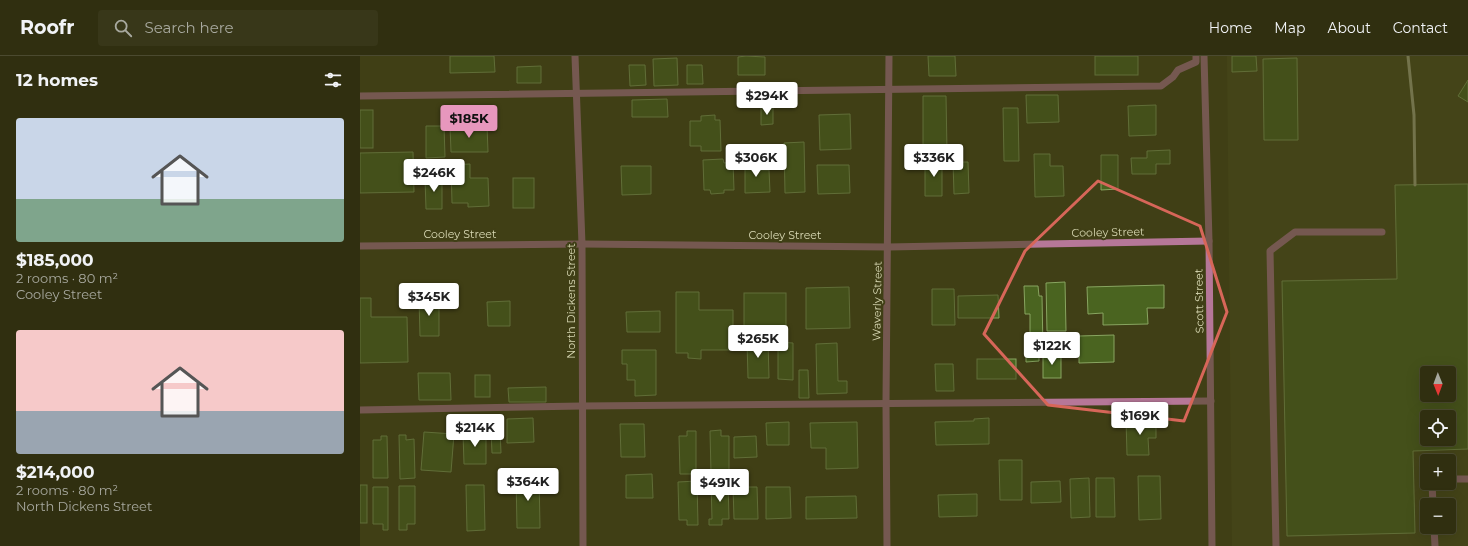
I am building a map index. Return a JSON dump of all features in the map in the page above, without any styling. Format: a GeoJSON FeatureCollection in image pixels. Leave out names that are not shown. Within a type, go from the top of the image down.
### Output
{"type":"FeatureCollection","features":[{"type":"Feature","properties":{"kind":"street","name":"North Dickens Street"},"geometry":{"type":"LineString","coordinates":[[575,56],[582,244],[583,546]]}},
{"type":"Feature","properties":{"kind":"street","name":"Waverly Street"},"geometry":{"type":"LineString","coordinates":[[887,546],[886,403],[889,56]]}},
{"type":"Feature","properties":{"kind":"street"},"geometry":{"type":"LineString","coordinates":[[360,96],[1161,86],[1173,77],[1178,70],[1196,62],[1196,56]]}},
{"type":"Feature","properties":{"kind":"street","name":"Scott Street"},"geometry":{"type":"LineString","coordinates":[[1204,56],[1209,241],[1212,546]]}},
{"type":"Feature","properties":{"kind":"street"},"geometry":{"type":"LineString","coordinates":[[1276,546],[1270,251],[1296,232],[1382,232]]}},
{"type":"Feature","properties":{"kind":"street","name":"Cooley Street"},"geometry":{"type":"LineString","coordinates":[[360,246],[582,244],[888,247],[1209,241]]}},
{"type":"Feature","properties":{"kind":"street"},"geometry":{"type":"LineString","coordinates":[[360,410],[582,406],[1211,400]]}},
{"type":"Feature","properties":{"kind":"street"},"geometry":{"type":"LineString","coordinates":[[1456,479],[1468,479]]}},
{"type":"Feature","properties":{"kind":"street"},"geometry":{"type":"LineString","coordinates":[[1435,534],[1436,546]]}},
{"type":"Feature","properties":{"kind":"highlighted area"},"geometry":{"type":"Polygon","coordinates":[[[1098,181],[1200,226],[1227,312],[1184,421],[1048,405],[984,334],[1025,251],[1098,181]]]}},
{"type":"Feature","properties":{"kind":"shaded area"},"geometry":{"type":"Polygon","coordinates":[[[1227,56],[1468,56],[1468,546],[1232,546],[1227,56]]]}},
{"type":"Feature","properties":{"kind":"building"},"geometry":{"type":"Polygon","coordinates":[[[450,56],[494,56],[495,72],[450,73],[450,56]]]}},
{"type":"Feature","properties":{"kind":"building"},"geometry":{"type":"Polygon","coordinates":[[[928,56],[955,56],[956,76],[929,76],[928,56]]]}},
{"type":"Feature","properties":{"kind":"building"},"geometry":{"type":"Polygon","coordinates":[[[1095,56],[1138,56],[1138,75],[1095,75],[1095,56]]]}},
{"type":"Feature","properties":{"kind":"building"},"geometry":{"type":"Polygon","coordinates":[[[1232,56],[1256,56],[1257,71],[1232,72],[1232,56]]]}},
{"type":"Feature","properties":{"kind":"building"},"geometry":{"type":"Polygon","coordinates":[[[738,57],[765,57],[765,75],[738,75],[738,57]]]}},
{"type":"Feature","properties":{"kind":"building"},"geometry":{"type":"Polygon","coordinates":[[[677,58],[678,85],[654,86],[653,59],[677,58]]]}},
{"type":"Feature","properties":{"kind":"building"},"geometry":{"type":"Polygon","coordinates":[[[1297,58],[1298,140],[1264,140],[1263,59],[1297,58]]]}},
{"type":"Feature","properties":{"kind":"building"},"geometry":{"type":"Polygon","coordinates":[[[629,65],[645,65],[646,85],[630,86],[629,65]]]}},
{"type":"Feature","properties":{"kind":"building"},"geometry":{"type":"Polygon","coordinates":[[[687,65],[702,65],[703,84],[687,84],[687,65]]]}},
{"type":"Feature","properties":{"kind":"building"},"geometry":{"type":"Polygon","coordinates":[[[541,66],[541,83],[517,83],[517,67],[541,66]]]}},
{"type":"Feature","properties":{"kind":"building"},"geometry":{"type":"Polygon","coordinates":[[[1468,80],[1468,102],[1458,96],[1468,80]]]}},
{"type":"Feature","properties":{"kind":"building"},"geometry":{"type":"Polygon","coordinates":[[[1026,95],[1058,95],[1059,122],[1027,123],[1026,95]]]}},
{"type":"Feature","properties":{"kind":"building"},"geometry":{"type":"Polygon","coordinates":[[[923,96],[946,96],[947,151],[923,151],[923,96]]]}},
{"type":"Feature","properties":{"kind":"building"},"geometry":{"type":"Polygon","coordinates":[[[667,99],[668,117],[632,117],[632,100],[667,99]]]}},
{"type":"Feature","properties":{"kind":"building"},"geometry":{"type":"Polygon","coordinates":[[[1156,105],[1156,135],[1129,136],[1128,106],[1156,105]]]}},
{"type":"Feature","properties":{"kind":"building"},"geometry":{"type":"Polygon","coordinates":[[[761,107],[773,107],[773,124],[761,125],[761,107]]]}},
{"type":"Feature","properties":{"kind":"building"},"geometry":{"type":"Polygon","coordinates":[[[1003,108],[1018,108],[1019,161],[1004,161],[1003,108]]]}},
{"type":"Feature","properties":{"kind":"building"},"geometry":{"type":"Polygon","coordinates":[[[360,110],[373,110],[373,148],[360,148],[360,110]]]}},
{"type":"Feature","properties":{"kind":"building"},"geometry":{"type":"Polygon","coordinates":[[[850,114],[851,149],[820,150],[819,115],[850,114]]]}},
{"type":"Feature","properties":{"kind":"building"},"geometry":{"type":"Polygon","coordinates":[[[715,115],[715,120],[720,120],[721,151],[701,151],[701,146],[690,146],[690,121],[701,121],[701,116],[715,115]]]}},
{"type":"Feature","properties":{"kind":"building"},"geometry":{"type":"Polygon","coordinates":[[[487,125],[488,152],[451,152],[450,126],[487,125]]]}},
{"type":"Feature","properties":{"kind":"building"},"geometry":{"type":"Polygon","coordinates":[[[426,126],[444,126],[445,157],[426,158],[426,126]]]}},
{"type":"Feature","properties":{"kind":"building"},"geometry":{"type":"Polygon","coordinates":[[[804,142],[805,192],[785,193],[784,143],[804,142]]]}},
{"type":"Feature","properties":{"kind":"building"},"geometry":{"type":"Polygon","coordinates":[[[1170,150],[1170,164],[1156,164],[1156,174],[1132,174],[1131,158],[1147,158],[1147,151],[1170,150]]]}},
{"type":"Feature","properties":{"kind":"building"},"geometry":{"type":"Polygon","coordinates":[[[413,152],[414,192],[360,193],[360,153],[413,152]]]}},
{"type":"Feature","properties":{"kind":"building"},"geometry":{"type":"Polygon","coordinates":[[[1034,154],[1050,154],[1050,166],[1063,166],[1064,196],[1035,197],[1034,154]]]}},
{"type":"Feature","properties":{"kind":"building"},"geometry":{"type":"Polygon","coordinates":[[[1101,155],[1118,155],[1118,189],[1101,190],[1101,155]]]}},
{"type":"Feature","properties":{"kind":"building"},"geometry":{"type":"Polygon","coordinates":[[[723,159],[724,163],[733,162],[734,190],[724,190],[724,193],[711,194],[710,190],[704,190],[703,160],[723,159]]]}},
{"type":"Feature","properties":{"kind":"building"},"geometry":{"type":"Polygon","coordinates":[[[745,160],[758,160],[758,170],[769,170],[770,192],[745,193],[745,160]]]}},
{"type":"Feature","properties":{"kind":"building"},"geometry":{"type":"Polygon","coordinates":[[[942,160],[942,196],[925,196],[925,161],[942,160]]]}},
{"type":"Feature","properties":{"kind":"building"},"geometry":{"type":"Polygon","coordinates":[[[953,162],[968,162],[969,193],[954,194],[953,162]]]}},
{"type":"Feature","properties":{"kind":"building"},"geometry":{"type":"Polygon","coordinates":[[[470,164],[470,178],[488,178],[489,206],[468,207],[468,203],[452,203],[451,165],[470,164]]]}},
{"type":"Feature","properties":{"kind":"building"},"geometry":{"type":"Polygon","coordinates":[[[817,165],[849,165],[850,193],[818,194],[817,165]]]}},
{"type":"Feature","properties":{"kind":"building"},"geometry":{"type":"Polygon","coordinates":[[[621,166],[651,166],[651,194],[622,195],[621,166]]]}},
{"type":"Feature","properties":{"kind":"building"},"geometry":{"type":"Polygon","coordinates":[[[425,178],[442,178],[442,209],[426,209],[425,178]]]}},
{"type":"Feature","properties":{"kind":"building"},"geometry":{"type":"Polygon","coordinates":[[[513,178],[534,178],[534,208],[513,208],[513,178]]]}},
{"type":"Feature","properties":{"kind":"building"},"geometry":{"type":"Polygon","coordinates":[[[1468,184],[1468,449],[1413,451],[1415,533],[1287,536],[1282,281],[1397,279],[1395,185],[1468,184]]]}},
{"type":"Feature","properties":{"kind":"building"},"geometry":{"type":"Polygon","coordinates":[[[1065,282],[1066,331],[1047,331],[1046,283],[1065,282]]]}},
{"type":"Feature","properties":{"kind":"building"},"geometry":{"type":"Polygon","coordinates":[[[1164,285],[1164,308],[1147,308],[1148,324],[1103,325],[1103,313],[1088,314],[1087,287],[1164,285]]]}},
{"type":"Feature","properties":{"kind":"building"},"geometry":{"type":"Polygon","coordinates":[[[1024,286],[1038,286],[1039,296],[1042,296],[1043,350],[1039,350],[1039,361],[1026,362],[1026,333],[1030,333],[1030,314],[1025,314],[1024,286]]]}},
{"type":"Feature","properties":{"kind":"building"},"geometry":{"type":"Polygon","coordinates":[[[849,287],[850,328],[806,329],[806,288],[849,287]]]}},
{"type":"Feature","properties":{"kind":"building"},"geometry":{"type":"Polygon","coordinates":[[[932,289],[954,289],[955,325],[932,325],[932,289]]]}},
{"type":"Feature","properties":{"kind":"building"},"geometry":{"type":"Polygon","coordinates":[[[676,292],[699,292],[699,310],[733,310],[733,350],[701,350],[701,359],[688,358],[688,353],[676,353],[676,292]]]}},
{"type":"Feature","properties":{"kind":"building"},"geometry":{"type":"Polygon","coordinates":[[[744,293],[786,293],[786,333],[744,333],[744,293]]]}},
{"type":"Feature","properties":{"kind":"building"},"geometry":{"type":"Polygon","coordinates":[[[998,295],[999,318],[958,318],[958,296],[998,295]]]}},
{"type":"Feature","properties":{"kind":"building"},"geometry":{"type":"Polygon","coordinates":[[[360,298],[371,298],[371,317],[407,317],[408,362],[360,363],[360,298]]]}},
{"type":"Feature","properties":{"kind":"building"},"geometry":{"type":"Polygon","coordinates":[[[419,299],[439,299],[439,336],[420,336],[419,299]]]}},
{"type":"Feature","properties":{"kind":"building"},"geometry":{"type":"Polygon","coordinates":[[[510,301],[510,326],[488,326],[487,302],[510,301]]]}},
{"type":"Feature","properties":{"kind":"building"},"geometry":{"type":"Polygon","coordinates":[[[660,311],[660,332],[627,332],[626,312],[660,311]]]}},
{"type":"Feature","properties":{"kind":"building"},"geometry":{"type":"Polygon","coordinates":[[[1114,335],[1114,362],[1079,363],[1079,336],[1114,335]]]}},
{"type":"Feature","properties":{"kind":"building"},"geometry":{"type":"Polygon","coordinates":[[[768,340],[769,378],[748,378],[747,341],[768,340]]]}},
{"type":"Feature","properties":{"kind":"building"},"geometry":{"type":"Polygon","coordinates":[[[778,342],[793,343],[793,380],[778,379],[778,342]]]}},
{"type":"Feature","properties":{"kind":"building"},"geometry":{"type":"Polygon","coordinates":[[[837,343],[838,381],[847,381],[847,393],[817,394],[816,344],[837,343]]]}},
{"type":"Feature","properties":{"kind":"building"},"geometry":{"type":"Polygon","coordinates":[[[622,350],[656,350],[656,395],[635,396],[635,380],[627,380],[627,364],[622,364],[622,350]]]}},
{"type":"Feature","properties":{"kind":"building"},"geometry":{"type":"Polygon","coordinates":[[[1043,355],[1061,355],[1061,378],[1043,378],[1043,355]]]}},
{"type":"Feature","properties":{"kind":"building"},"geometry":{"type":"Polygon","coordinates":[[[977,359],[1016,359],[1016,379],[977,379],[977,359]]]}},
{"type":"Feature","properties":{"kind":"building"},"geometry":{"type":"Polygon","coordinates":[[[935,364],[953,364],[954,391],[936,391],[935,364]]]}},
{"type":"Feature","properties":{"kind":"building"},"geometry":{"type":"Polygon","coordinates":[[[799,370],[808,370],[809,398],[799,398],[799,370]]]}},
{"type":"Feature","properties":{"kind":"building"},"geometry":{"type":"Polygon","coordinates":[[[418,373],[450,373],[451,400],[419,400],[418,373]]]}},
{"type":"Feature","properties":{"kind":"building"},"geometry":{"type":"Polygon","coordinates":[[[475,375],[490,375],[490,397],[475,397],[475,375]]]}},
{"type":"Feature","properties":{"kind":"building"},"geometry":{"type":"Polygon","coordinates":[[[546,387],[546,402],[509,402],[508,388],[546,387]]]}},
{"type":"Feature","properties":{"kind":"building"},"geometry":{"type":"Polygon","coordinates":[[[533,418],[534,442],[507,443],[507,419],[533,418]]]}},
{"type":"Feature","properties":{"kind":"building"},"geometry":{"type":"Polygon","coordinates":[[[989,418],[989,444],[936,445],[935,422],[974,421],[974,419],[989,418]]]}},
{"type":"Feature","properties":{"kind":"building"},"geometry":{"type":"Polygon","coordinates":[[[1126,419],[1156,419],[1156,438],[1148,438],[1149,455],[1127,455],[1126,419]]]}},
{"type":"Feature","properties":{"kind":"building"},"geometry":{"type":"Polygon","coordinates":[[[789,422],[789,445],[767,445],[766,423],[789,422]]]}},
{"type":"Feature","properties":{"kind":"building"},"geometry":{"type":"Polygon","coordinates":[[[857,422],[858,468],[826,469],[826,448],[811,448],[810,423],[857,422]]]}},
{"type":"Feature","properties":{"kind":"building"},"geometry":{"type":"Polygon","coordinates":[[[620,424],[644,424],[645,457],[621,457],[620,424]]]}},
{"type":"Feature","properties":{"kind":"building"},"geometry":{"type":"Polygon","coordinates":[[[500,429],[501,453],[492,453],[491,430],[500,429]]]}},
{"type":"Feature","properties":{"kind":"building"},"geometry":{"type":"Polygon","coordinates":[[[721,430],[721,436],[729,436],[729,473],[711,473],[710,431],[721,430]]]}},
{"type":"Feature","properties":{"kind":"building"},"geometry":{"type":"Polygon","coordinates":[[[687,431],[696,431],[696,474],[680,474],[679,436],[687,436],[687,431]]]}},
{"type":"Feature","properties":{"kind":"building"},"geometry":{"type":"Polygon","coordinates":[[[424,432],[454,434],[451,472],[421,470],[424,432]]]}},
{"type":"Feature","properties":{"kind":"building"},"geometry":{"type":"Polygon","coordinates":[[[463,433],[486,433],[486,464],[464,464],[463,433]]]}},
{"type":"Feature","properties":{"kind":"building"},"geometry":{"type":"Polygon","coordinates":[[[399,435],[406,435],[406,440],[414,439],[415,478],[400,479],[399,435]]]}},
{"type":"Feature","properties":{"kind":"building"},"geometry":{"type":"Polygon","coordinates":[[[381,436],[387,436],[388,478],[373,478],[373,440],[381,440],[381,436]]]}},
{"type":"Feature","properties":{"kind":"building"},"geometry":{"type":"Polygon","coordinates":[[[756,436],[757,457],[734,458],[734,437],[756,436]]]}},
{"type":"Feature","properties":{"kind":"building"},"geometry":{"type":"Polygon","coordinates":[[[999,460],[1022,460],[1022,500],[1000,500],[999,460]]]}},
{"type":"Feature","properties":{"kind":"building"},"geometry":{"type":"Polygon","coordinates":[[[652,474],[653,498],[626,498],[626,475],[652,474]]]}},
{"type":"Feature","properties":{"kind":"building"},"geometry":{"type":"Polygon","coordinates":[[[516,475],[539,475],[540,528],[517,528],[516,475]]]}},
{"type":"Feature","properties":{"kind":"building"},"geometry":{"type":"Polygon","coordinates":[[[1138,476],[1160,476],[1161,519],[1139,520],[1138,476]]]}},
{"type":"Feature","properties":{"kind":"building"},"geometry":{"type":"Polygon","coordinates":[[[1089,478],[1090,517],[1071,518],[1070,479],[1089,478]]]}},
{"type":"Feature","properties":{"kind":"building"},"geometry":{"type":"Polygon","coordinates":[[[1096,478],[1114,478],[1115,517],[1096,517],[1096,478]]]}},
{"type":"Feature","properties":{"kind":"building"},"geometry":{"type":"Polygon","coordinates":[[[697,481],[698,525],[687,525],[687,520],[679,520],[678,482],[697,481]]]}},
{"type":"Feature","properties":{"kind":"building"},"geometry":{"type":"Polygon","coordinates":[[[1060,481],[1061,502],[1031,503],[1031,482],[1060,481]]]}},
{"type":"Feature","properties":{"kind":"building"},"geometry":{"type":"Polygon","coordinates":[[[711,482],[728,482],[729,519],[722,519],[722,525],[709,525],[709,519],[712,519],[711,482]]]}},
{"type":"Feature","properties":{"kind":"building"},"geometry":{"type":"Polygon","coordinates":[[[360,485],[367,485],[367,523],[360,523],[360,485]]]}},
{"type":"Feature","properties":{"kind":"building"},"geometry":{"type":"Polygon","coordinates":[[[466,485],[484,485],[485,530],[467,531],[466,485]]]}},
{"type":"Feature","properties":{"kind":"building"},"geometry":{"type":"Polygon","coordinates":[[[399,486],[415,486],[415,524],[407,524],[407,530],[399,530],[399,486]]]}},
{"type":"Feature","properties":{"kind":"building"},"geometry":{"type":"Polygon","coordinates":[[[373,487],[388,487],[388,530],[383,530],[383,524],[373,524],[373,487]]]}},
{"type":"Feature","properties":{"kind":"building"},"geometry":{"type":"Polygon","coordinates":[[[733,487],[757,487],[758,519],[734,519],[733,487]]]}},
{"type":"Feature","properties":{"kind":"building"},"geometry":{"type":"Polygon","coordinates":[[[766,487],[790,487],[791,518],[766,519],[766,487]]]}},
{"type":"Feature","properties":{"kind":"building"},"geometry":{"type":"Polygon","coordinates":[[[977,494],[977,516],[939,517],[938,495],[977,494]]]}},
{"type":"Feature","properties":{"kind":"building"},"geometry":{"type":"Polygon","coordinates":[[[856,496],[857,518],[806,519],[806,497],[856,496]]]}},
{"type":"Feature","properties":{"kind":"railway"},"geometry":{"type":"LineString","coordinates":[[1408,56],[1414,115],[1415,185]]}}]}
